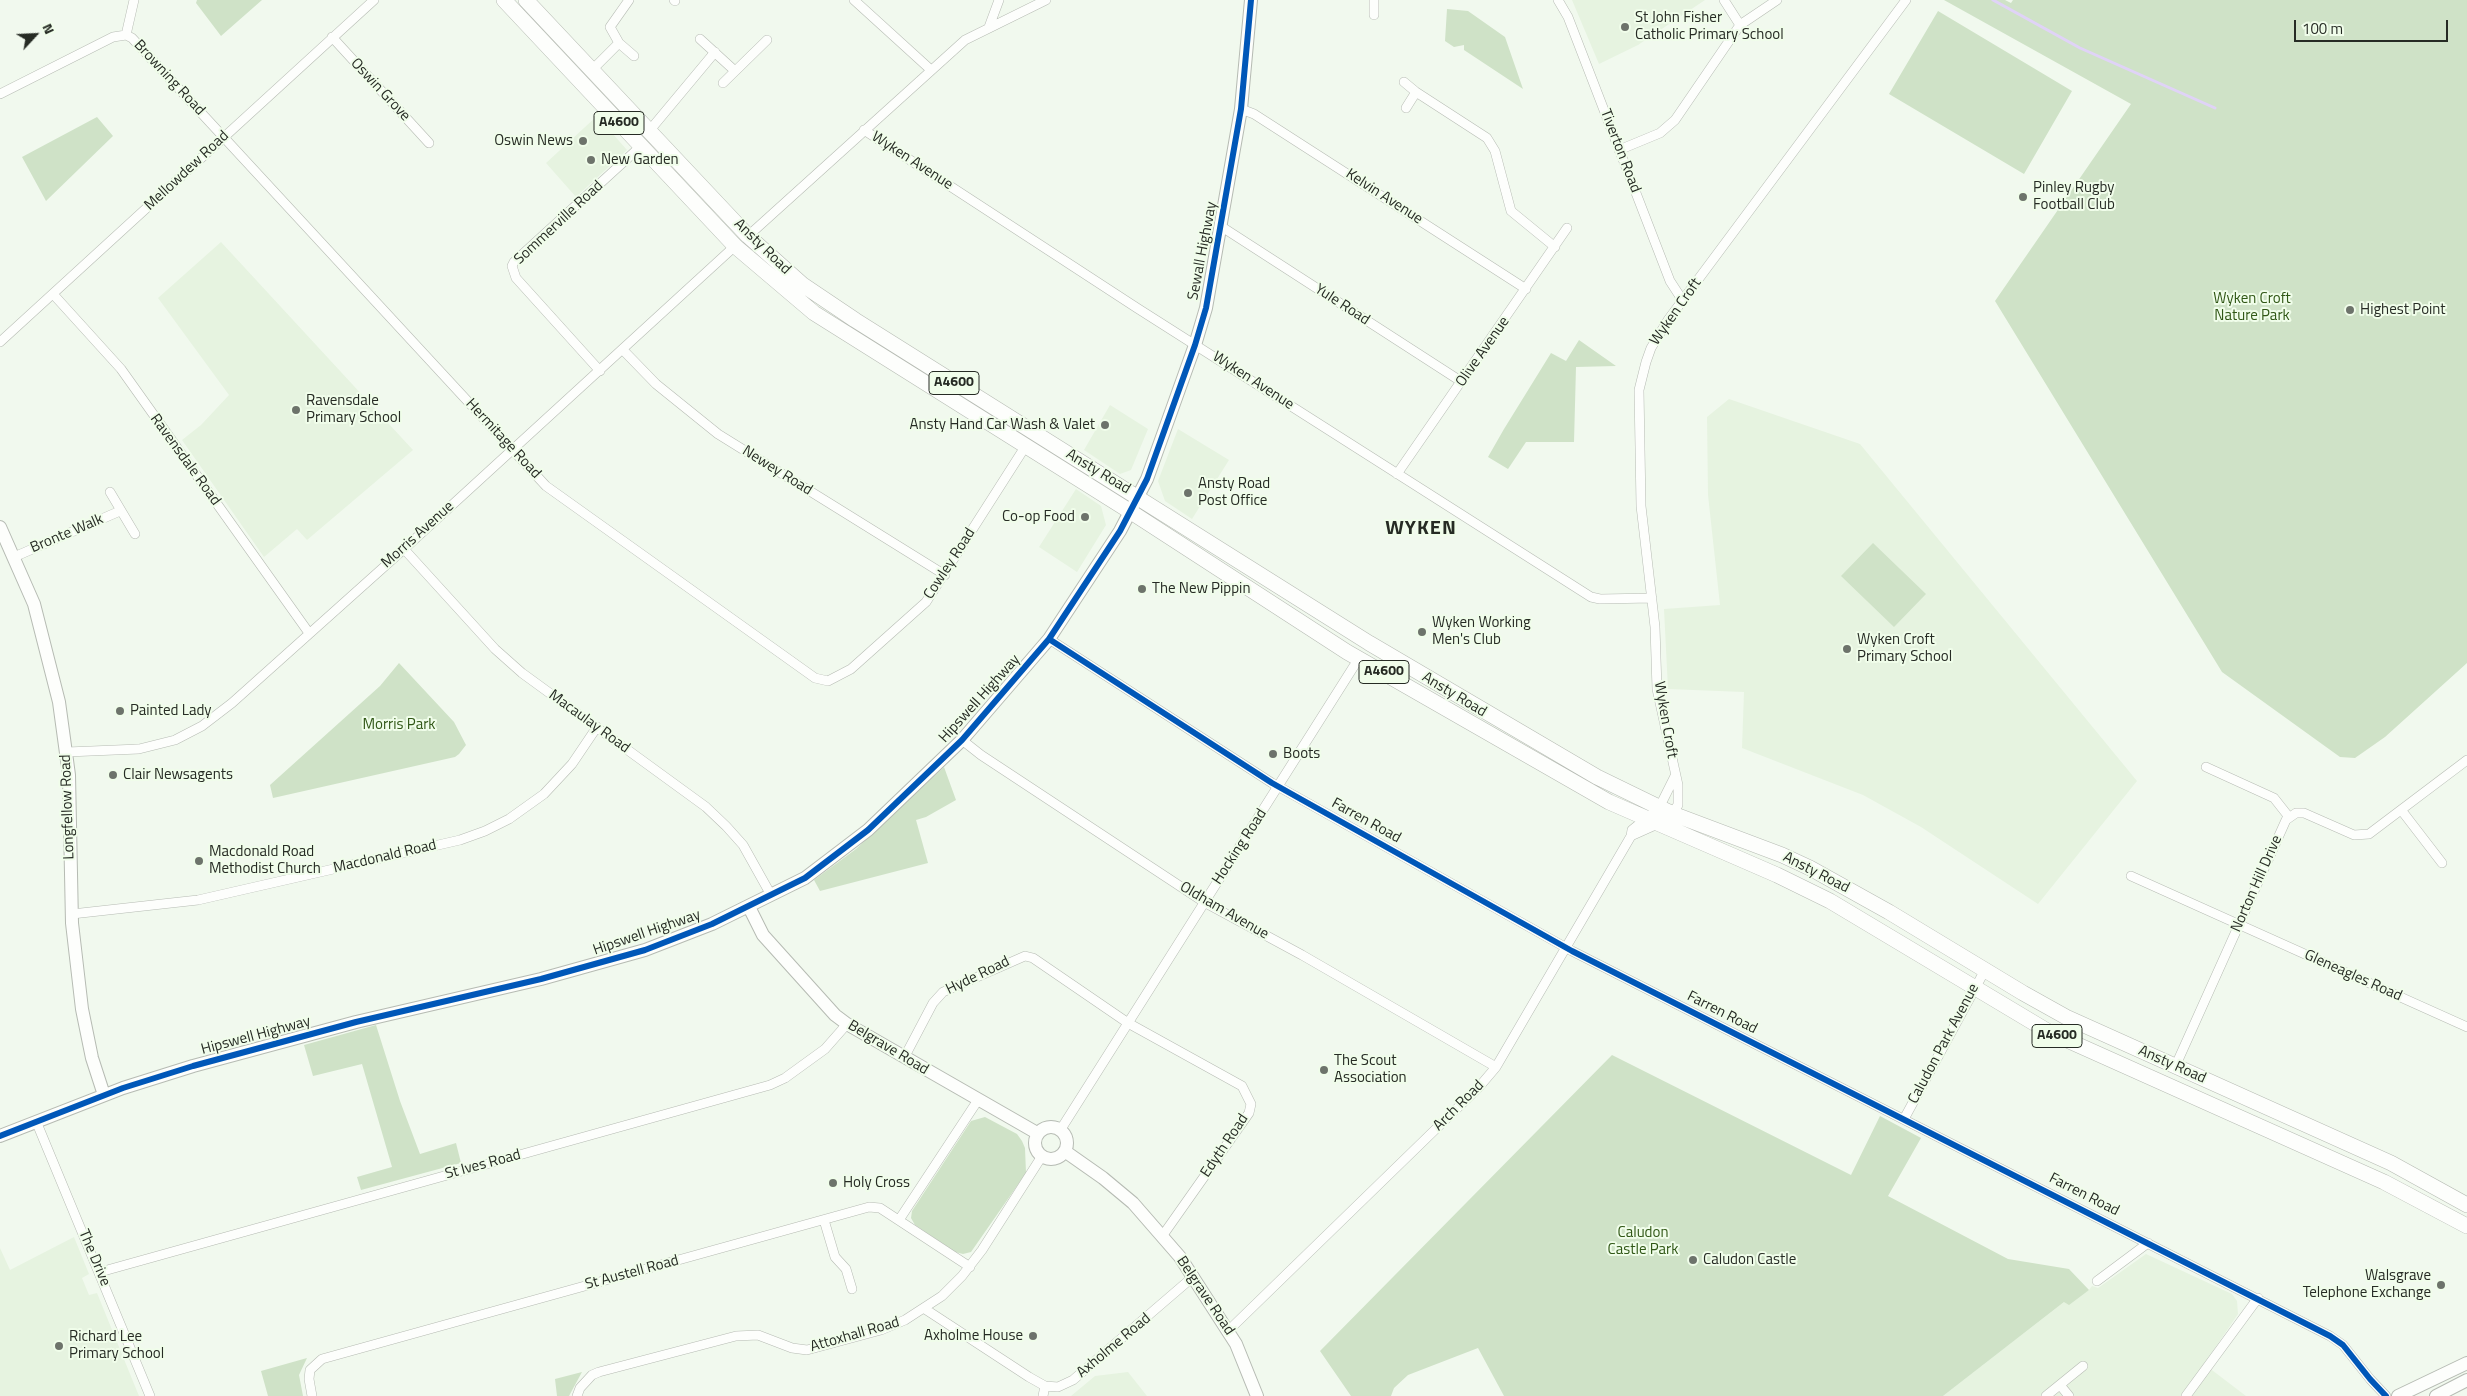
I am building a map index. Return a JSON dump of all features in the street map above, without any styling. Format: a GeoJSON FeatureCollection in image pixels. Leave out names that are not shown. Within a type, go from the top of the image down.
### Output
{"type":"FeatureCollection","features":[{"type":"Feature","properties":{"kind":"highway","name":"Ansty Road"},"geometry":{"type":"LineString","coordinates":[[504,0],[735,246],[814,313],[1131,512],[1356,663],[1425,694],[1609,802],[1805,888],[2049,1032],[2384,1182],[2467,1226]]}},
{"type":"Feature","properties":{"kind":"highway","name":"Ansty Road"},"geometry":{"type":"LineString","coordinates":[[526,0],[748,236],[803,285],[1369,643],[1575,766],[1666,811],[1810,868],[1890,912],[1985,970],[2066,1016],[2390,1163],[2467,1205]]}},
{"type":"Feature","properties":{"kind":"highway"},"geometry":{"type":"LineString","coordinates":[[1356,663],[1369,643]]}},
{"type":"Feature","properties":{"kind":"highway"},"geometry":{"type":"LineString","coordinates":[[2175,1067],[2174,1077],[2178,1081],[2234,1110],[2252,1123]]}},
{"type":"Feature","properties":{"kind":"street"},"geometry":{"type":"LineString","coordinates":[[126,35],[134,0]]}},
{"type":"Feature","properties":{"kind":"street","name":"Mellowdew Road"},"geometry":{"type":"LineString","coordinates":[[0,342],[374,0]]}},
{"type":"Feature","properties":{"kind":"street"},"geometry":{"type":"LineString","coordinates":[[628,0],[610,27],[618,43],[634,56]]}},
{"type":"Feature","properties":{"kind":"street"},"geometry":{"type":"LineString","coordinates":[[854,0],[931,70]]}},
{"type":"Feature","properties":{"kind":"street"},"geometry":{"type":"LineString","coordinates":[[989,27],[999,0]]}},
{"type":"Feature","properties":{"kind":"street"},"geometry":{"type":"LineString","coordinates":[[748,236],[965,40],[1046,0]]}},
{"type":"Feature","properties":{"kind":"street","name":"Sewall Highway"},"geometry":{"type":"LineString","coordinates":[[1138,497],[1155,457],[1195,345],[1206,308],[1222,227],[1241,109],[1250,0]]}},
{"type":"Feature","properties":{"kind":"street"},"geometry":{"type":"LineString","coordinates":[[1374,0],[1374,15]]}},
{"type":"Feature","properties":{"kind":"street","name":"Tiverton Road"},"geometry":{"type":"LineString","coordinates":[[1558,0],[1568,16],[1670,281],[1683,301]]}},
{"type":"Feature","properties":{"kind":"street"},"geometry":{"type":"LineString","coordinates":[[1724,0],[1740,25]]}},
{"type":"Feature","properties":{"kind":"street"},"geometry":{"type":"LineString","coordinates":[[1619,150],[1660,133],[1675,120],[1740,25],[1778,0]]}},
{"type":"Feature","properties":{"kind":"street","name":"Wyken Croft"},"geometry":{"type":"LineString","coordinates":[[1666,811],[1678,801],[1678,785],[1657,689],[1655,627],[1641,506],[1639,390],[1651,348],[1683,301],[1906,0]]}},
{"type":"Feature","properties":{"kind":"street","name":"Browning Road"},"geometry":{"type":"LineString","coordinates":[[0,94],[113,37],[126,35],[139,45],[225,137]]}},
{"type":"Feature","properties":{"kind":"street","name":"Oswin Grove"},"geometry":{"type":"LineString","coordinates":[[332,37],[429,143]]}},
{"type":"Feature","properties":{"kind":"street"},"geometry":{"type":"LineString","coordinates":[[700,39],[735,71]]}},
{"type":"Feature","properties":{"kind":"street"},"geometry":{"type":"LineString","coordinates":[[723,83],[767,40]]}},
{"type":"Feature","properties":{"kind":"street"},"geometry":{"type":"LineString","coordinates":[[592,70],[618,43]]}},
{"type":"Feature","properties":{"kind":"street"},"geometry":{"type":"LineString","coordinates":[[650,130],[715,52]]}},
{"type":"Feature","properties":{"kind":"street"},"geometry":{"type":"LineString","coordinates":[[1404,82],[1416,92],[1487,138],[1495,151],[1511,211],[1555,247]]}},
{"type":"Feature","properties":{"kind":"street"},"geometry":{"type":"LineString","coordinates":[[1406,108],[1416,92]]}},
{"type":"Feature","properties":{"kind":"street","name":"Kelvin Avenue"},"geometry":{"type":"LineString","coordinates":[[1241,109],[1254,114],[1526,289]]}},
{"type":"Feature","properties":{"kind":"street","name":"Wyken Avenue"},"geometry":{"type":"LineString","coordinates":[[864,130],[1195,345],[1591,597],[1600,599],[1652,598]]}},
{"type":"Feature","properties":{"kind":"street","name":"Hermitage Road"},"geometry":{"type":"LineString","coordinates":[[225,137],[546,486],[814,678],[831,680]]}},
{"type":"Feature","properties":{"kind":"street","name":"Sommerville Road"},"geometry":{"type":"LineString","coordinates":[[600,371],[514,276],[512,266],[514,262],[641,146]]}},
{"type":"Feature","properties":{"kind":"street","name":"Yule Road"},"geometry":{"type":"LineString","coordinates":[[1222,227],[1462,382]]}},
{"type":"Feature","properties":{"kind":"street","name":"Olive Avenue"},"geometry":{"type":"LineString","coordinates":[[1397,474],[1555,247],[1566,228]]}},
{"type":"Feature","properties":{"kind":"street","name":"Morris Avenue"},"geometry":{"type":"LineString","coordinates":[[67,752],[138,750],[175,740],[202,726],[232,703],[404,549],[735,246]]}},
{"type":"Feature","properties":{"kind":"street","name":"Ravensdale Road"},"geometry":{"type":"LineString","coordinates":[[53,294],[121,370],[309,633]]}},
{"type":"Feature","properties":{"kind":"street","name":"Newey Road"},"geometry":{"type":"LineString","coordinates":[[623,350],[656,384],[718,434],[945,575]]}},
{"type":"Feature","properties":{"kind":"street","name":"Cowley Road"},"geometry":{"type":"LineString","coordinates":[[831,680],[850,669],[923,605],[945,575],[1025,447]]}},
{"type":"Feature","properties":{"kind":"street","name":"Bronte Walk"},"geometry":{"type":"LineString","coordinates":[[110,492],[135,534]]}},
{"type":"Feature","properties":{"kind":"street","name":"Hipswell Highway"},"geometry":{"type":"LineString","coordinates":[[0,1136],[104,1095],[230,1055],[606,962],[676,939],[749,907],[805,878],[868,830],[962,740],[1048,639],[1131,512],[1138,497]]}},
{"type":"Feature","properties":{"kind":"street","name":"Bronte Walk"},"geometry":{"type":"LineString","coordinates":[[14,557],[120,511]]}},
{"type":"Feature","properties":{"kind":"street","name":"Longfellow Road"},"geometry":{"type":"LineString","coordinates":[[0,527],[14,557],[42,629],[59,702],[67,752],[72,914],[82,1009],[92,1058],[104,1095]]}},
{"type":"Feature","properties":{"kind":"street","name":"Macaulay Road"},"geometry":{"type":"LineString","coordinates":[[404,549],[495,649],[522,673],[706,808],[726,826],[743,845],[771,895]]}},
{"type":"Feature","properties":{"kind":"street","name":"Farren Road"},"geometry":{"type":"LineString","coordinates":[[1048,639],[1278,787],[1566,947],[2330,1336],[2343,1344],[2386,1396]]}},
{"type":"Feature","properties":{"kind":"street","name":"Hocking Road"},"geometry":{"type":"LineString","coordinates":[[1061,1129],[1356,663]]}},
{"type":"Feature","properties":{"kind":"street","name":"Macdonald Road"},"geometry":{"type":"LineString","coordinates":[[72,914],[198,900],[460,840],[485,831],[509,819],[544,794],[572,764],[597,727]]}},
{"type":"Feature","properties":{"kind":"street","name":"Oldham Avenue"},"geometry":{"type":"LineString","coordinates":[[962,740],[981,755],[1204,902],[1302,955],[1496,1067]]}},
{"type":"Feature","properties":{"kind":"street","name":"Norton Hill Drive"},"geometry":{"type":"LineString","coordinates":[[2175,1067],[2284,823],[2289,817],[2304,813],[2354,835],[2374,832],[2467,760]]}},
{"type":"Feature","properties":{"kind":"street"},"geometry":{"type":"LineString","coordinates":[[2206,766],[2274,798],[2289,817]]}},
{"type":"Feature","properties":{"kind":"street","name":"Wyken Croft"},"geometry":{"type":"LineString","coordinates":[[1666,811],[1675,776]]}},
{"type":"Feature","properties":{"kind":"street"},"geometry":{"type":"LineString","coordinates":[[1630,836],[1666,811]]}},
{"type":"Feature","properties":{"kind":"street"},"geometry":{"type":"LineString","coordinates":[[1630,836],[1632,830],[1651,822],[1666,811]]}},
{"type":"Feature","properties":{"kind":"street"},"geometry":{"type":"LineString","coordinates":[[2402,811],[2442,863]]}},
{"type":"Feature","properties":{"kind":"street","name":"Arch Road"},"geometry":{"type":"LineString","coordinates":[[1229,1330],[1465,1101],[1496,1067],[1630,836]]}},
{"type":"Feature","properties":{"kind":"street","name":"Gleneagles Road"},"geometry":{"type":"LineString","coordinates":[[2131,876],[2467,1026]]}},
{"type":"Feature","properties":{"kind":"street","name":"Belgrave Road"},"geometry":{"type":"LineString","coordinates":[[749,907],[763,935],[835,1014],[847,1024],[1037,1133]]}},
{"type":"Feature","properties":{"kind":"street","name":"Hyde Road"},"geometry":{"type":"LineString","coordinates":[[904,1058],[933,1003],[943,992],[1018,957],[1033,958],[1128,1023]]}},
{"type":"Feature","properties":{"kind":"street","name":"Caludon Park Avenue"},"geometry":{"type":"LineString","coordinates":[[1904,1119],[1985,970]]}},
{"type":"Feature","properties":{"kind":"street","name":"Edyth Road"},"geometry":{"type":"LineString","coordinates":[[1128,1023],[1242,1086],[1250,1104],[1249,1113],[1162,1235]]}},
{"type":"Feature","properties":{"kind":"street","name":"St Ives Road"},"geometry":{"type":"LineString","coordinates":[[100,1272],[770,1085],[785,1078],[826,1049],[847,1024]]}},
{"type":"Feature","properties":{"kind":"street"},"geometry":{"type":"LineString","coordinates":[[899,1220],[978,1100]]}},
{"type":"Feature","properties":{"kind":"street","name":"The Drive"},"geometry":{"type":"LineString","coordinates":[[36,1121],[150,1396]]}},
{"type":"Feature","properties":{"kind":"street"},"geometry":{"type":"LineString","coordinates":[[1047,1127],[1061,1129],[1068,1142],[1066,1152],[1055,1158],[1042,1156],[1035,1143],[1037,1133],[1047,1127]]}},
{"type":"Feature","properties":{"kind":"street","name":"Belgrave Road"},"geometry":{"type":"LineString","coordinates":[[1066,1152],[1124,1195],[1162,1235],[1194,1276],[1229,1330],[1241,1354],[1257,1396]]}},
{"type":"Feature","properties":{"kind":"street","name":"Attoxhall Road"},"geometry":{"type":"LineString","coordinates":[[577,1396],[586,1382],[599,1372],[736,1336],[758,1335],[792,1348],[812,1349],[881,1330],[924,1309],[949,1290],[970,1267],[1042,1156]]}},
{"type":"Feature","properties":{"kind":"street","name":"St Austell Road"},"geometry":{"type":"LineString","coordinates":[[312,1396],[309,1379],[310,1370],[322,1358],[874,1206],[899,1220],[970,1267]]}},
{"type":"Feature","properties":{"kind":"street"},"geometry":{"type":"LineString","coordinates":[[824,1220],[835,1257],[846,1269],[852,1288]]}},
{"type":"Feature","properties":{"kind":"street"},"geometry":{"type":"LineString","coordinates":[[2097,1281],[2148,1243]]}},
{"type":"Feature","properties":{"kind":"street","name":"Axholme Road"},"geometry":{"type":"LineString","coordinates":[[1046,1386],[1058,1387],[1073,1380],[1194,1276]]}},
{"type":"Feature","properties":{"kind":"street"},"geometry":{"type":"LineString","coordinates":[[2186,1396],[2258,1298]]}},
{"type":"Feature","properties":{"kind":"street"},"geometry":{"type":"LineString","coordinates":[[924,1309],[1046,1386],[1043,1396]]}},
{"type":"Feature","properties":{"kind":"street"},"geometry":{"type":"LineString","coordinates":[[2398,1396],[2467,1363]]}},
{"type":"Feature","properties":{"kind":"street"},"geometry":{"type":"LineString","coordinates":[[2046,1396],[2083,1366]]}},
{"type":"Feature","properties":{"kind":"street"},"geometry":{"type":"LineString","coordinates":[[2436,1396],[2467,1380]]}},
{"type":"Feature","properties":{"kind":"street"},"geometry":{"type":"LineString","coordinates":[[2060,1384],[2069,1396]]}},
{"type":"Feature","properties":{"kind":"shaded area","name":"St John Fisher Catholic Primary School"},"geometry":{"type":"Polygon","coordinates":[[[1572,0],[1705,0],[1638,45],[1599,64],[1572,0]]]}},
{"type":"Feature","properties":{"kind":"shaded area"},"geometry":{"type":"Polygon","coordinates":[[[597,116],[627,150],[576,197],[546,163],[597,116]]]}},
{"type":"Feature","properties":{"kind":"shaded area","name":"Ravensdale Primary School"},"geometry":{"type":"Polygon","coordinates":[[[221,242],[413,450],[307,540],[297,529],[264,557],[182,440],[201,425],[229,395],[158,298],[221,242]]]}},
{"type":"Feature","properties":{"kind":"shaded area","name":"Wyken Croft Primary School"},"geometry":{"type":"Polygon","coordinates":[[[1729,399],[1860,444],[2137,781],[2038,904],[1921,827],[1863,795],[1742,748],[1744,692],[1668,689],[1664,609],[1720,605],[1708,495],[1707,417],[1729,399]]]}},
{"type":"Feature","properties":{"kind":"shaded area"},"geometry":{"type":"Polygon","coordinates":[[[1110,405],[1148,429],[1131,470],[1120,474],[1084,450],[1110,405]]]}},
{"type":"Feature","properties":{"kind":"shaded area"},"geometry":{"type":"Polygon","coordinates":[[[1178,429],[1229,460],[1192,519],[1165,501],[1158,481],[1178,429]]]}},
{"type":"Feature","properties":{"kind":"shaded area"},"geometry":{"type":"Polygon","coordinates":[[[1076,489],[1101,506],[1106,525],[1077,572],[1039,547],[1076,489]]]}},
{"type":"Feature","properties":{"kind":"shaded area","name":"Richard Lee Primary School"},"geometry":{"type":"Polygon","coordinates":[[[74,1237],[89,1274],[82,1278],[89,1295],[97,1293],[139,1396],[0,1396],[0,1248],[10,1270],[74,1237]]]}},
{"type":"Feature","properties":{"kind":"shaded area"},"geometry":{"type":"Polygon","coordinates":[[[2146,1254],[2232,1294],[2237,1301],[2238,1314],[2204,1364],[2246,1396],[1943,1396],[2064,1302],[2089,1290],[2092,1286],[2098,1288],[2146,1254]]]}},
{"type":"Feature","properties":{"kind":"shaded area"},"geometry":{"type":"Polygon","coordinates":[[[1128,1372],[1147,1396],[1071,1396],[1095,1376],[1128,1372]]]}},
{"type":"Feature","properties":{"kind":"green space"},"geometry":{"type":"Polygon","coordinates":[[[197,0],[262,0],[221,36],[196,3],[197,0]]]}},
{"type":"Feature","properties":{"kind":"green space","name":"Wyken Croft Nature Park"},"geometry":{"type":"Polygon","coordinates":[[[1944,0],[2005,0],[2011,3],[2013,0],[2467,0],[2467,663],[2385,737],[2355,758],[2340,757],[2222,672],[1995,301],[2131,104],[1944,0]]]}},
{"type":"Feature","properties":{"kind":"green space"},"geometry":{"type":"Polygon","coordinates":[[[1447,9],[1468,11],[1505,37],[1523,89],[1464,50],[1464,45],[1454,47],[1445,41],[1447,9]]]}},
{"type":"Feature","properties":{"kind":"green space"},"geometry":{"type":"Polygon","coordinates":[[[1938,11],[2072,91],[2024,174],[1889,94],[1938,11]]]}},
{"type":"Feature","properties":{"kind":"green space"},"geometry":{"type":"Polygon","coordinates":[[[97,117],[113,136],[46,201],[22,157],[97,117]]]}},
{"type":"Feature","properties":{"kind":"green space"},"geometry":{"type":"Polygon","coordinates":[[[1579,340],[1616,366],[1576,367],[1574,442],[1526,442],[1508,469],[1488,457],[1551,353],[1566,361],[1579,340]]]}},
{"type":"Feature","properties":{"kind":"green space"},"geometry":{"type":"Polygon","coordinates":[[[1873,543],[1926,594],[1894,627],[1841,576],[1873,543]]]}},
{"type":"Feature","properties":{"kind":"green space","name":"Morris Park"},"geometry":{"type":"Polygon","coordinates":[[[399,663],[454,722],[466,745],[459,754],[455,757],[273,798],[270,785],[380,686],[399,663]]]}},
{"type":"Feature","properties":{"kind":"green space"},"geometry":{"type":"Polygon","coordinates":[[[944,767],[956,800],[926,817],[916,820],[928,863],[820,891],[814,880],[856,849],[944,767]]]}},
{"type":"Feature","properties":{"kind":"green space"},"geometry":{"type":"Polygon","coordinates":[[[376,1025],[400,1101],[420,1154],[456,1143],[461,1163],[361,1190],[357,1177],[392,1167],[362,1064],[313,1076],[304,1045],[376,1025]]]}},
{"type":"Feature","properties":{"kind":"green space","name":"Caludon Castle Park"},"geometry":{"type":"Polygon","coordinates":[[[1612,1055],[1851,1175],[1880,1116],[1921,1138],[1888,1196],[2008,1259],[2069,1269],[2089,1290],[2069,1305],[2064,1302],[1943,1396],[1504,1396],[1478,1348],[1408,1375],[1394,1388],[1391,1396],[1351,1396],[1320,1351],[1612,1055]]]}},
{"type":"Feature","properties":{"kind":"green space"},"geometry":{"type":"Polygon","coordinates":[[[985,1117],[1017,1134],[1025,1148],[1026,1173],[971,1252],[963,1254],[955,1252],[915,1225],[911,1218],[912,1211],[971,1121],[985,1117]]]}},
{"type":"Feature","properties":{"kind":"green space"},"geometry":{"type":"Polygon","coordinates":[[[307,1358],[299,1375],[303,1396],[268,1396],[261,1371],[307,1358]]]}},
{"type":"Feature","properties":{"kind":"green space"},"geometry":{"type":"Polygon","coordinates":[[[582,1372],[569,1396],[557,1396],[555,1379],[582,1372]]]}},
{"type":"Feature","properties":{"kind":"waterway"},"geometry":{"type":"LineString","coordinates":[[1993,0],[2080,48],[2215,108]]}},
{"type":"Feature","properties":{"kind":"cycle path"},"geometry":{"type":"LineString","coordinates":[[0,1136],[123,1088],[193,1066],[356,1022],[541,979],[645,950],[712,924],[805,878],[868,830],[962,740],[1049,639],[1120,531],[1147,479],[1195,345],[1206,308],[1241,109],[1251,0]]}},
{"type":"Feature","properties":{"kind":"cycle path"},"geometry":{"type":"LineString","coordinates":[[1049,639],[1272,783],[1572,951],[2330,1336],[2343,1345],[2386,1396]]}},
{"type":"Feature","properties":{"kind":"place","name":"St John Fisher Catholic Primary School"},"geometry":{"type":"Point","coordinates":[1625,27]}},
{"type":"Feature","properties":{"kind":"place","name":"Oswin News"},"geometry":{"type":"Point","coordinates":[583,141]}},
{"type":"Feature","properties":{"kind":"place","name":"New Garden"},"geometry":{"type":"Point","coordinates":[591,160]}},
{"type":"Feature","properties":{"kind":"place","name":"Pinley Rugby Football Club"},"geometry":{"type":"Point","coordinates":[2023,197]}},
{"type":"Feature","properties":{"kind":"place","name":"Highest Point"},"geometry":{"type":"Point","coordinates":[2350,310]}},
{"type":"Feature","properties":{"kind":"place","name":"Ravensdale Primary School"},"geometry":{"type":"Point","coordinates":[296,410]}},
{"type":"Feature","properties":{"kind":"place","name":"Ansty Hand Car Wash & Valet"},"geometry":{"type":"Point","coordinates":[1105,425]}},
{"type":"Feature","properties":{"kind":"place","name":"Ansty Road Post Office"},"geometry":{"type":"Point","coordinates":[1188,493]}},
{"type":"Feature","properties":{"kind":"place","name":"Co-op Food"},"geometry":{"type":"Point","coordinates":[1085,517]}},
{"type":"Feature","properties":{"kind":"place","name":"The New Pippin"},"geometry":{"type":"Point","coordinates":[1142,589]}},
{"type":"Feature","properties":{"kind":"place","name":"Wyken Working Men's Club"},"geometry":{"type":"Point","coordinates":[1422,632]}},
{"type":"Feature","properties":{"kind":"place","name":"Wyken Croft Primary School"},"geometry":{"type":"Point","coordinates":[1847,649]}},
{"type":"Feature","properties":{"kind":"place","name":"Painted Lady"},"geometry":{"type":"Point","coordinates":[120,711]}},
{"type":"Feature","properties":{"kind":"place","name":"Boots"},"geometry":{"type":"Point","coordinates":[1273,754]}},
{"type":"Feature","properties":{"kind":"place","name":"Clair Newsagents"},"geometry":{"type":"Point","coordinates":[113,775]}},
{"type":"Feature","properties":{"kind":"place","name":"Macdonald Road Methodist Church"},"geometry":{"type":"Point","coordinates":[199,861]}},
{"type":"Feature","properties":{"kind":"place","name":"The Scout Association"},"geometry":{"type":"Point","coordinates":[1324,1070]}},
{"type":"Feature","properties":{"kind":"place","name":"Holy Cross"},"geometry":{"type":"Point","coordinates":[833,1183]}},
{"type":"Feature","properties":{"kind":"place","name":"Caludon Castle"},"geometry":{"type":"Point","coordinates":[1693,1260]}},
{"type":"Feature","properties":{"kind":"place","name":"Walsgrave Telephone Exchange"},"geometry":{"type":"Point","coordinates":[2441,1285]}},
{"type":"Feature","properties":{"kind":"place","name":"Axholme House"},"geometry":{"type":"Point","coordinates":[1033,1336]}},
{"type":"Feature","properties":{"kind":"place","name":"Richard Lee Primary School"},"geometry":{"type":"Point","coordinates":[59,1346]}},
{"type":"Feature","properties":{"kind":"district","name":"WYKEN"},"geometry":{"type":"Point","coordinates":[1421,529]}}]}
